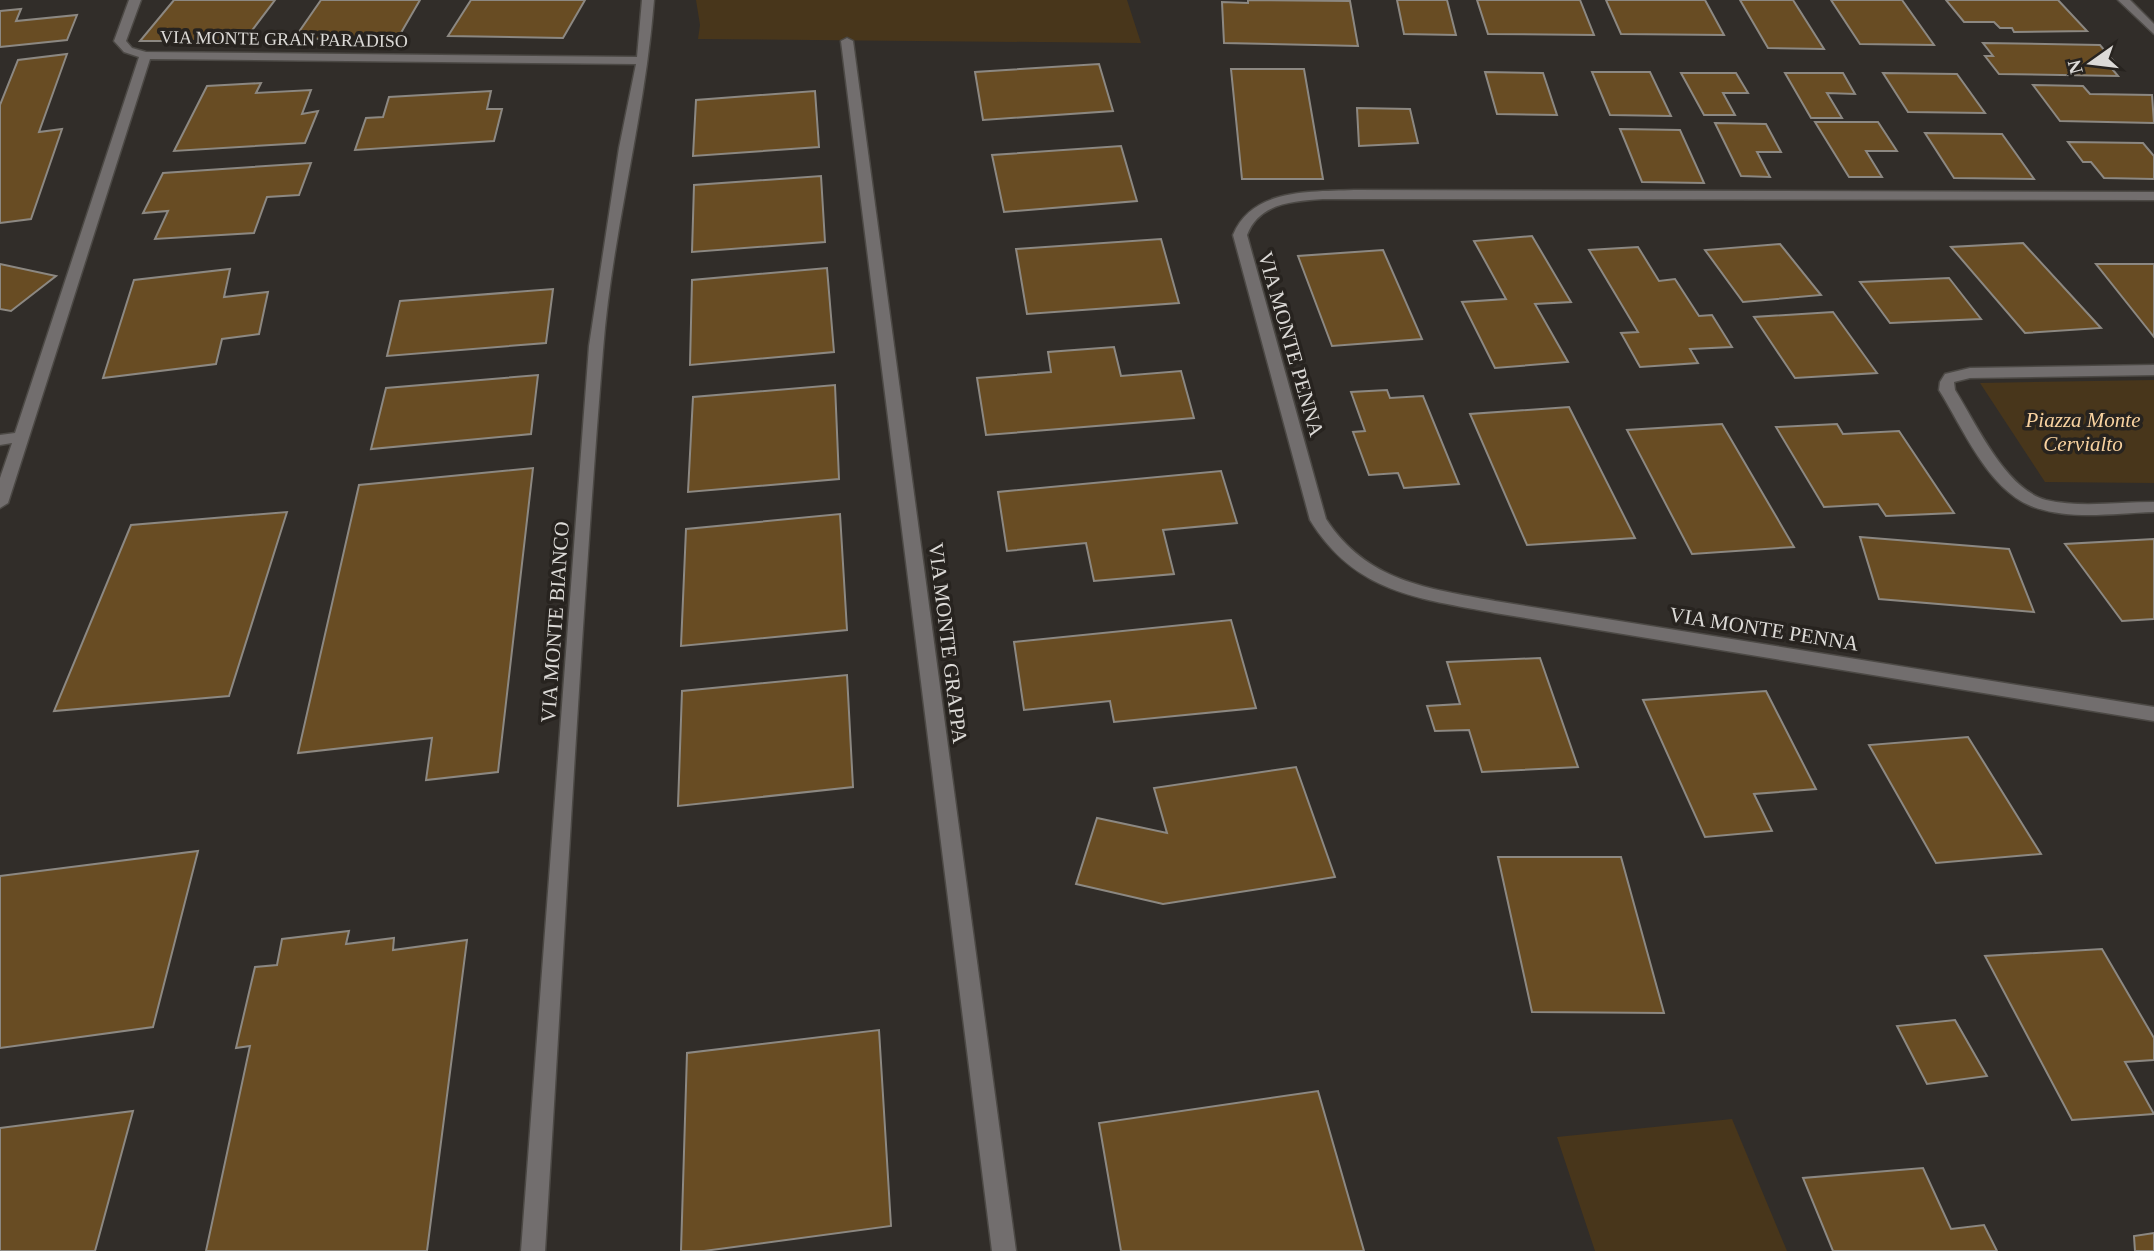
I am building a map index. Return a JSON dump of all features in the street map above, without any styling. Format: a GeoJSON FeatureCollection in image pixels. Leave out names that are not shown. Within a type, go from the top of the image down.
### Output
{"type":"FeatureCollection","features":[{"type":"Feature","properties":{"kind":"street"},"geometry":{"type":"LineString","coordinates":[[135,0],[120,41],[128,50],[145,55]]}},
{"type":"Feature","properties":{"kind":"street","name":"VIA MONTE BIANCO"},"geometry":{"type":"LineString","coordinates":[[533,1251],[596,346],[625,148],[643,61],[648,0]]}},
{"type":"Feature","properties":{"kind":"street"},"geometry":{"type":"LineString","coordinates":[[2124,0],[2154,31]]}},
{"type":"Feature","properties":{"kind":"street","name":"VIA MONTE GRAPPA"},"geometry":{"type":"LineString","coordinates":[[847,41],[1004,1251]]}},
{"type":"Feature","properties":{"kind":"street","name":"VIA MONTE GRAN PARADISO"},"geometry":{"type":"LineString","coordinates":[[0,503],[145,55],[643,61]]}},
{"type":"Feature","properties":{"kind":"street","name":"VIA MONTE PENNA"},"geometry":{"type":"LineString","coordinates":[[2154,196],[1354,194],[1266,206],[1246,218],[1240,236],[1318,520],[1345,557],[1375,577],[1401,586],[1495,607],[2154,714]]}},
{"type":"Feature","properties":{"kind":"street"},"geometry":{"type":"LineString","coordinates":[[2154,370],[1970,373],[1950,377],[1947,382],[1948,390],[2001,475],[2023,496],[2051,506],[2154,507]]}},
{"type":"Feature","properties":{"kind":"street"},"geometry":{"type":"LineString","coordinates":[[0,440],[21,437]]}},
{"type":"Feature","properties":{"kind":"green space"},"geometry":{"type":"Polygon","coordinates":[[[696,0],[1127,0],[1141,43],[698,39],[700,25],[696,0]]]}},
{"type":"Feature","properties":{"kind":"green space","name":"Piazza Monte Cervialto"},"geometry":{"type":"Polygon","coordinates":[[[2154,380],[2154,483],[2045,482],[1980,383],[2154,380]]]}},
{"type":"Feature","properties":{"kind":"green space"},"geometry":{"type":"Polygon","coordinates":[[[1732,1119],[1787,1251],[1595,1251],[1557,1137],[1732,1119]]]}},
{"type":"Feature","properties":{"kind":"building"},"geometry":{"type":"Polygon","coordinates":[[[174,0],[275,0],[244,41],[140,41],[174,0]]]}},
{"type":"Feature","properties":{"kind":"building"},"geometry":{"type":"Polygon","coordinates":[[[321,0],[420,0],[398,38],[294,39],[321,0]]]}},
{"type":"Feature","properties":{"kind":"building"},"geometry":{"type":"Polygon","coordinates":[[[471,0],[585,0],[563,38],[448,36],[471,0]]]}},
{"type":"Feature","properties":{"kind":"building"},"geometry":{"type":"Polygon","coordinates":[[[1248,0],[1350,1],[1358,46],[1224,43],[1222,2],[1248,3],[1248,0]]]}},
{"type":"Feature","properties":{"kind":"building"},"geometry":{"type":"Polygon","coordinates":[[[1397,0],[1447,0],[1456,35],[1404,34],[1397,0]]]}},
{"type":"Feature","properties":{"kind":"building"},"geometry":{"type":"Polygon","coordinates":[[[1477,0],[1580,0],[1594,35],[1488,34],[1477,0]]]}},
{"type":"Feature","properties":{"kind":"building"},"geometry":{"type":"Polygon","coordinates":[[[1606,0],[1705,0],[1724,35],[1621,34],[1606,0]]]}},
{"type":"Feature","properties":{"kind":"building"},"geometry":{"type":"Polygon","coordinates":[[[1740,0],[1793,0],[1824,49],[1768,48],[1740,0]]]}},
{"type":"Feature","properties":{"kind":"building"},"geometry":{"type":"Polygon","coordinates":[[[1831,0],[1902,0],[1934,45],[1860,44],[1831,0]]]}},
{"type":"Feature","properties":{"kind":"building"},"geometry":{"type":"Polygon","coordinates":[[[1946,0],[2058,0],[2087,31],[2014,32],[2012,28],[2000,28],[1994,22],[1964,22],[1946,0]]]}},
{"type":"Feature","properties":{"kind":"building"},"geometry":{"type":"Polygon","coordinates":[[[21,9],[16,21],[77,15],[67,40],[0,47],[0,11],[21,9]]]}},
{"type":"Feature","properties":{"kind":"building"},"geometry":{"type":"Polygon","coordinates":[[[1983,43],[2100,45],[2116,64],[2108,64],[2118,76],[1999,74],[1985,56],[1993,56],[1983,43]]]}},
{"type":"Feature","properties":{"kind":"building"},"geometry":{"type":"Polygon","coordinates":[[[67,54],[39,132],[62,129],[31,219],[0,223],[0,105],[18,60],[67,54]]]}},
{"type":"Feature","properties":{"kind":"building"},"geometry":{"type":"Polygon","coordinates":[[[1099,64],[1113,111],[983,120],[975,72],[1099,64]]]}},
{"type":"Feature","properties":{"kind":"building"},"geometry":{"type":"Polygon","coordinates":[[[1231,69],[1304,69],[1323,179],[1242,179],[1231,69]]]}},
{"type":"Feature","properties":{"kind":"building"},"geometry":{"type":"Polygon","coordinates":[[[1485,72],[1543,73],[1557,115],[1497,114],[1485,72]]]}},
{"type":"Feature","properties":{"kind":"building"},"geometry":{"type":"Polygon","coordinates":[[[1592,72],[1650,72],[1671,116],[1610,115],[1592,72]]]}},
{"type":"Feature","properties":{"kind":"building"},"geometry":{"type":"Polygon","coordinates":[[[1681,73],[1736,73],[1748,93],[1723,93],[1735,115],[1704,115],[1681,73]]]}},
{"type":"Feature","properties":{"kind":"building"},"geometry":{"type":"Polygon","coordinates":[[[1785,73],[1843,73],[1855,94],[1827,93],[1842,118],[1811,118],[1785,73]]]}},
{"type":"Feature","properties":{"kind":"building"},"geometry":{"type":"Polygon","coordinates":[[[1883,73],[1957,74],[1985,113],[1908,112],[1883,73]]]}},
{"type":"Feature","properties":{"kind":"building"},"geometry":{"type":"Polygon","coordinates":[[[261,83],[256,93],[311,90],[302,114],[318,111],[305,143],[174,151],[207,86],[261,83]]]}},
{"type":"Feature","properties":{"kind":"building"},"geometry":{"type":"Polygon","coordinates":[[[2033,85],[2083,86],[2090,94],[2152,95],[2154,123],[2060,121],[2033,85]]]}},
{"type":"Feature","properties":{"kind":"building"},"geometry":{"type":"Polygon","coordinates":[[[491,91],[487,109],[502,109],[494,141],[355,150],[366,118],[383,117],[389,97],[491,91]]]}},
{"type":"Feature","properties":{"kind":"building"},"geometry":{"type":"Polygon","coordinates":[[[815,91],[819,147],[693,156],[696,100],[815,91]]]}},
{"type":"Feature","properties":{"kind":"building"},"geometry":{"type":"Polygon","coordinates":[[[1357,108],[1410,109],[1418,143],[1359,146],[1357,108]]]}},
{"type":"Feature","properties":{"kind":"building"},"geometry":{"type":"Polygon","coordinates":[[[1815,122],[1878,122],[1897,151],[1866,151],[1882,177],[1849,177],[1815,122]]]}},
{"type":"Feature","properties":{"kind":"building"},"geometry":{"type":"Polygon","coordinates":[[[1715,123],[1766,124],[1781,152],[1757,152],[1770,177],[1741,176],[1715,123]]]}},
{"type":"Feature","properties":{"kind":"building"},"geometry":{"type":"Polygon","coordinates":[[[1620,129],[1680,130],[1704,183],[1642,182],[1620,129]]]}},
{"type":"Feature","properties":{"kind":"building"},"geometry":{"type":"Polygon","coordinates":[[[1925,133],[2002,134],[2034,179],[1954,178],[1925,133]]]}},
{"type":"Feature","properties":{"kind":"building"},"geometry":{"type":"Polygon","coordinates":[[[2068,142],[2143,143],[2154,156],[2154,179],[2104,178],[2091,162],[2083,162],[2068,142]]]}},
{"type":"Feature","properties":{"kind":"building"},"geometry":{"type":"Polygon","coordinates":[[[1121,146],[1137,201],[1004,212],[992,155],[1121,146]]]}},
{"type":"Feature","properties":{"kind":"building"},"geometry":{"type":"Polygon","coordinates":[[[311,163],[299,195],[267,197],[254,233],[155,239],[168,211],[143,213],[163,173],[311,163]]]}},
{"type":"Feature","properties":{"kind":"building"},"geometry":{"type":"Polygon","coordinates":[[[821,176],[825,242],[692,252],[694,185],[821,176]]]}},
{"type":"Feature","properties":{"kind":"building"},"geometry":{"type":"Polygon","coordinates":[[[1532,236],[1571,302],[1535,304],[1568,362],[1495,368],[1462,302],[1506,299],[1474,241],[1532,236]]]}},
{"type":"Feature","properties":{"kind":"building"},"geometry":{"type":"Polygon","coordinates":[[[1161,239],[1179,303],[1027,314],[1016,249],[1161,239]]]}},
{"type":"Feature","properties":{"kind":"building"},"geometry":{"type":"Polygon","coordinates":[[[2023,243],[2101,328],[2025,333],[1951,247],[2023,243]]]}},
{"type":"Feature","properties":{"kind":"building"},"geometry":{"type":"Polygon","coordinates":[[[1780,244],[1821,295],[1743,302],[1705,250],[1780,244]]]}},
{"type":"Feature","properties":{"kind":"building"},"geometry":{"type":"Polygon","coordinates":[[[1638,247],[1659,281],[1675,279],[1699,316],[1712,315],[1732,347],[1690,349],[1698,363],[1640,367],[1621,333],[1638,332],[1589,250],[1638,247]]]}},
{"type":"Feature","properties":{"kind":"building"},"geometry":{"type":"Polygon","coordinates":[[[1383,250],[1422,339],[1332,346],[1298,256],[1383,250]]]}},
{"type":"Feature","properties":{"kind":"building"},"geometry":{"type":"Polygon","coordinates":[[[0,264],[56,276],[11,311],[0,309],[0,264]]]}},
{"type":"Feature","properties":{"kind":"building"},"geometry":{"type":"Polygon","coordinates":[[[2096,264],[2154,264],[2154,337],[2096,264]]]}},
{"type":"Feature","properties":{"kind":"building"},"geometry":{"type":"Polygon","coordinates":[[[827,268],[834,352],[690,365],[692,280],[827,268]]]}},
{"type":"Feature","properties":{"kind":"building"},"geometry":{"type":"Polygon","coordinates":[[[230,269],[224,297],[268,292],[259,334],[222,339],[216,364],[103,378],[134,280],[230,269]]]}},
{"type":"Feature","properties":{"kind":"building"},"geometry":{"type":"Polygon","coordinates":[[[1949,278],[1981,319],[1890,323],[1860,282],[1949,278]]]}},
{"type":"Feature","properties":{"kind":"building"},"geometry":{"type":"Polygon","coordinates":[[[553,289],[546,343],[387,356],[400,301],[553,289]]]}},
{"type":"Feature","properties":{"kind":"building"},"geometry":{"type":"Polygon","coordinates":[[[1833,312],[1877,373],[1795,378],[1754,317],[1833,312]]]}},
{"type":"Feature","properties":{"kind":"building"},"geometry":{"type":"Polygon","coordinates":[[[1114,347],[1121,376],[1181,371],[1194,418],[986,435],[977,378],[1051,372],[1048,352],[1114,347]]]}},
{"type":"Feature","properties":{"kind":"building"},"geometry":{"type":"Polygon","coordinates":[[[538,375],[531,434],[371,449],[386,388],[538,375]]]}},
{"type":"Feature","properties":{"kind":"building"},"geometry":{"type":"Polygon","coordinates":[[[835,385],[839,479],[688,492],[693,397],[835,385]]]}},
{"type":"Feature","properties":{"kind":"building"},"geometry":{"type":"Polygon","coordinates":[[[1387,390],[1390,398],[1423,396],[1459,484],[1404,488],[1398,473],[1369,475],[1353,432],[1365,431],[1351,392],[1387,390]]]}},
{"type":"Feature","properties":{"kind":"building"},"geometry":{"type":"Polygon","coordinates":[[[1569,407],[1635,538],[1527,545],[1470,414],[1569,407]]]}},
{"type":"Feature","properties":{"kind":"building"},"geometry":{"type":"Polygon","coordinates":[[[1722,424],[1794,547],[1692,554],[1627,430],[1722,424]]]}},
{"type":"Feature","properties":{"kind":"building"},"geometry":{"type":"Polygon","coordinates":[[[1837,424],[1843,434],[1899,431],[1954,513],[1886,516],[1878,504],[1824,507],[1776,427],[1837,424]]]}},
{"type":"Feature","properties":{"kind":"building"},"geometry":{"type":"Polygon","coordinates":[[[533,468],[498,772],[426,780],[432,738],[298,753],[359,485],[533,468]]]}},
{"type":"Feature","properties":{"kind":"building"},"geometry":{"type":"Polygon","coordinates":[[[1221,471],[1237,523],[1163,530],[1174,574],[1094,581],[1086,543],[1007,551],[998,492],[1221,471]]]}},
{"type":"Feature","properties":{"kind":"building"},"geometry":{"type":"Polygon","coordinates":[[[287,512],[229,696],[54,711],[131,525],[287,512]]]}},
{"type":"Feature","properties":{"kind":"building"},"geometry":{"type":"Polygon","coordinates":[[[840,514],[847,630],[681,646],[686,529],[840,514]]]}},
{"type":"Feature","properties":{"kind":"building"},"geometry":{"type":"Polygon","coordinates":[[[1860,537],[2009,549],[2034,612],[1879,599],[1860,537]]]}},
{"type":"Feature","properties":{"kind":"building"},"geometry":{"type":"Polygon","coordinates":[[[2154,539],[2154,619],[2122,621],[2065,544],[2154,539]]]}},
{"type":"Feature","properties":{"kind":"building"},"geometry":{"type":"Polygon","coordinates":[[[1231,620],[1256,708],[1114,722],[1110,701],[1024,710],[1014,642],[1231,620]]]}},
{"type":"Feature","properties":{"kind":"building"},"geometry":{"type":"Polygon","coordinates":[[[1540,658],[1578,767],[1482,772],[1469,730],[1435,731],[1427,706],[1460,704],[1447,662],[1540,658]]]}},
{"type":"Feature","properties":{"kind":"building"},"geometry":{"type":"Polygon","coordinates":[[[847,675],[853,787],[678,806],[682,691],[847,675]]]}},
{"type":"Feature","properties":{"kind":"building"},"geometry":{"type":"Polygon","coordinates":[[[1766,691],[1816,789],[1754,794],[1772,831],[1705,837],[1643,700],[1766,691]]]}},
{"type":"Feature","properties":{"kind":"building"},"geometry":{"type":"Polygon","coordinates":[[[1968,737],[2041,854],[1936,863],[1869,745],[1968,737]]]}},
{"type":"Feature","properties":{"kind":"building"},"geometry":{"type":"Polygon","coordinates":[[[1296,767],[1335,877],[1163,904],[1076,884],[1097,818],[1167,833],[1154,788],[1296,767]]]}},
{"type":"Feature","properties":{"kind":"building"},"geometry":{"type":"Polygon","coordinates":[[[198,851],[153,1027],[0,1048],[0,876],[198,851]]]}},
{"type":"Feature","properties":{"kind":"building"},"geometry":{"type":"Polygon","coordinates":[[[1498,857],[1621,857],[1664,1013],[1532,1012],[1498,857]]]}},
{"type":"Feature","properties":{"kind":"building"},"geometry":{"type":"Polygon","coordinates":[[[349,931],[346,944],[394,938],[393,950],[467,940],[427,1251],[206,1251],[250,1046],[236,1048],[255,967],[277,965],[282,939],[349,931]]]}},
{"type":"Feature","properties":{"kind":"building"},"geometry":{"type":"Polygon","coordinates":[[[2102,949],[2154,1038],[2154,1060],[2125,1062],[2154,1114],[2072,1120],[1985,956],[2102,949]]]}},
{"type":"Feature","properties":{"kind":"building"},"geometry":{"type":"Polygon","coordinates":[[[1955,1020],[1987,1076],[1927,1084],[1897,1026],[1955,1020]]]}},
{"type":"Feature","properties":{"kind":"building"},"geometry":{"type":"Polygon","coordinates":[[[879,1030],[891,1226],[704,1251],[681,1251],[687,1053],[879,1030]]]}},
{"type":"Feature","properties":{"kind":"building"},"geometry":{"type":"Polygon","coordinates":[[[1318,1091],[1364,1251],[1121,1251],[1099,1123],[1318,1091]]]}},
{"type":"Feature","properties":{"kind":"building"},"geometry":{"type":"Polygon","coordinates":[[[133,1111],[95,1251],[0,1251],[0,1128],[133,1111]]]}},
{"type":"Feature","properties":{"kind":"building"},"geometry":{"type":"Polygon","coordinates":[[[1923,1168],[1951,1229],[1984,1225],[1997,1251],[1833,1251],[1803,1178],[1923,1168]]]}},
{"type":"Feature","properties":{"kind":"building"},"geometry":{"type":"Polygon","coordinates":[[[2154,1233],[2154,1251],[2135,1251],[2134,1236],[2154,1233]]]}}]}
